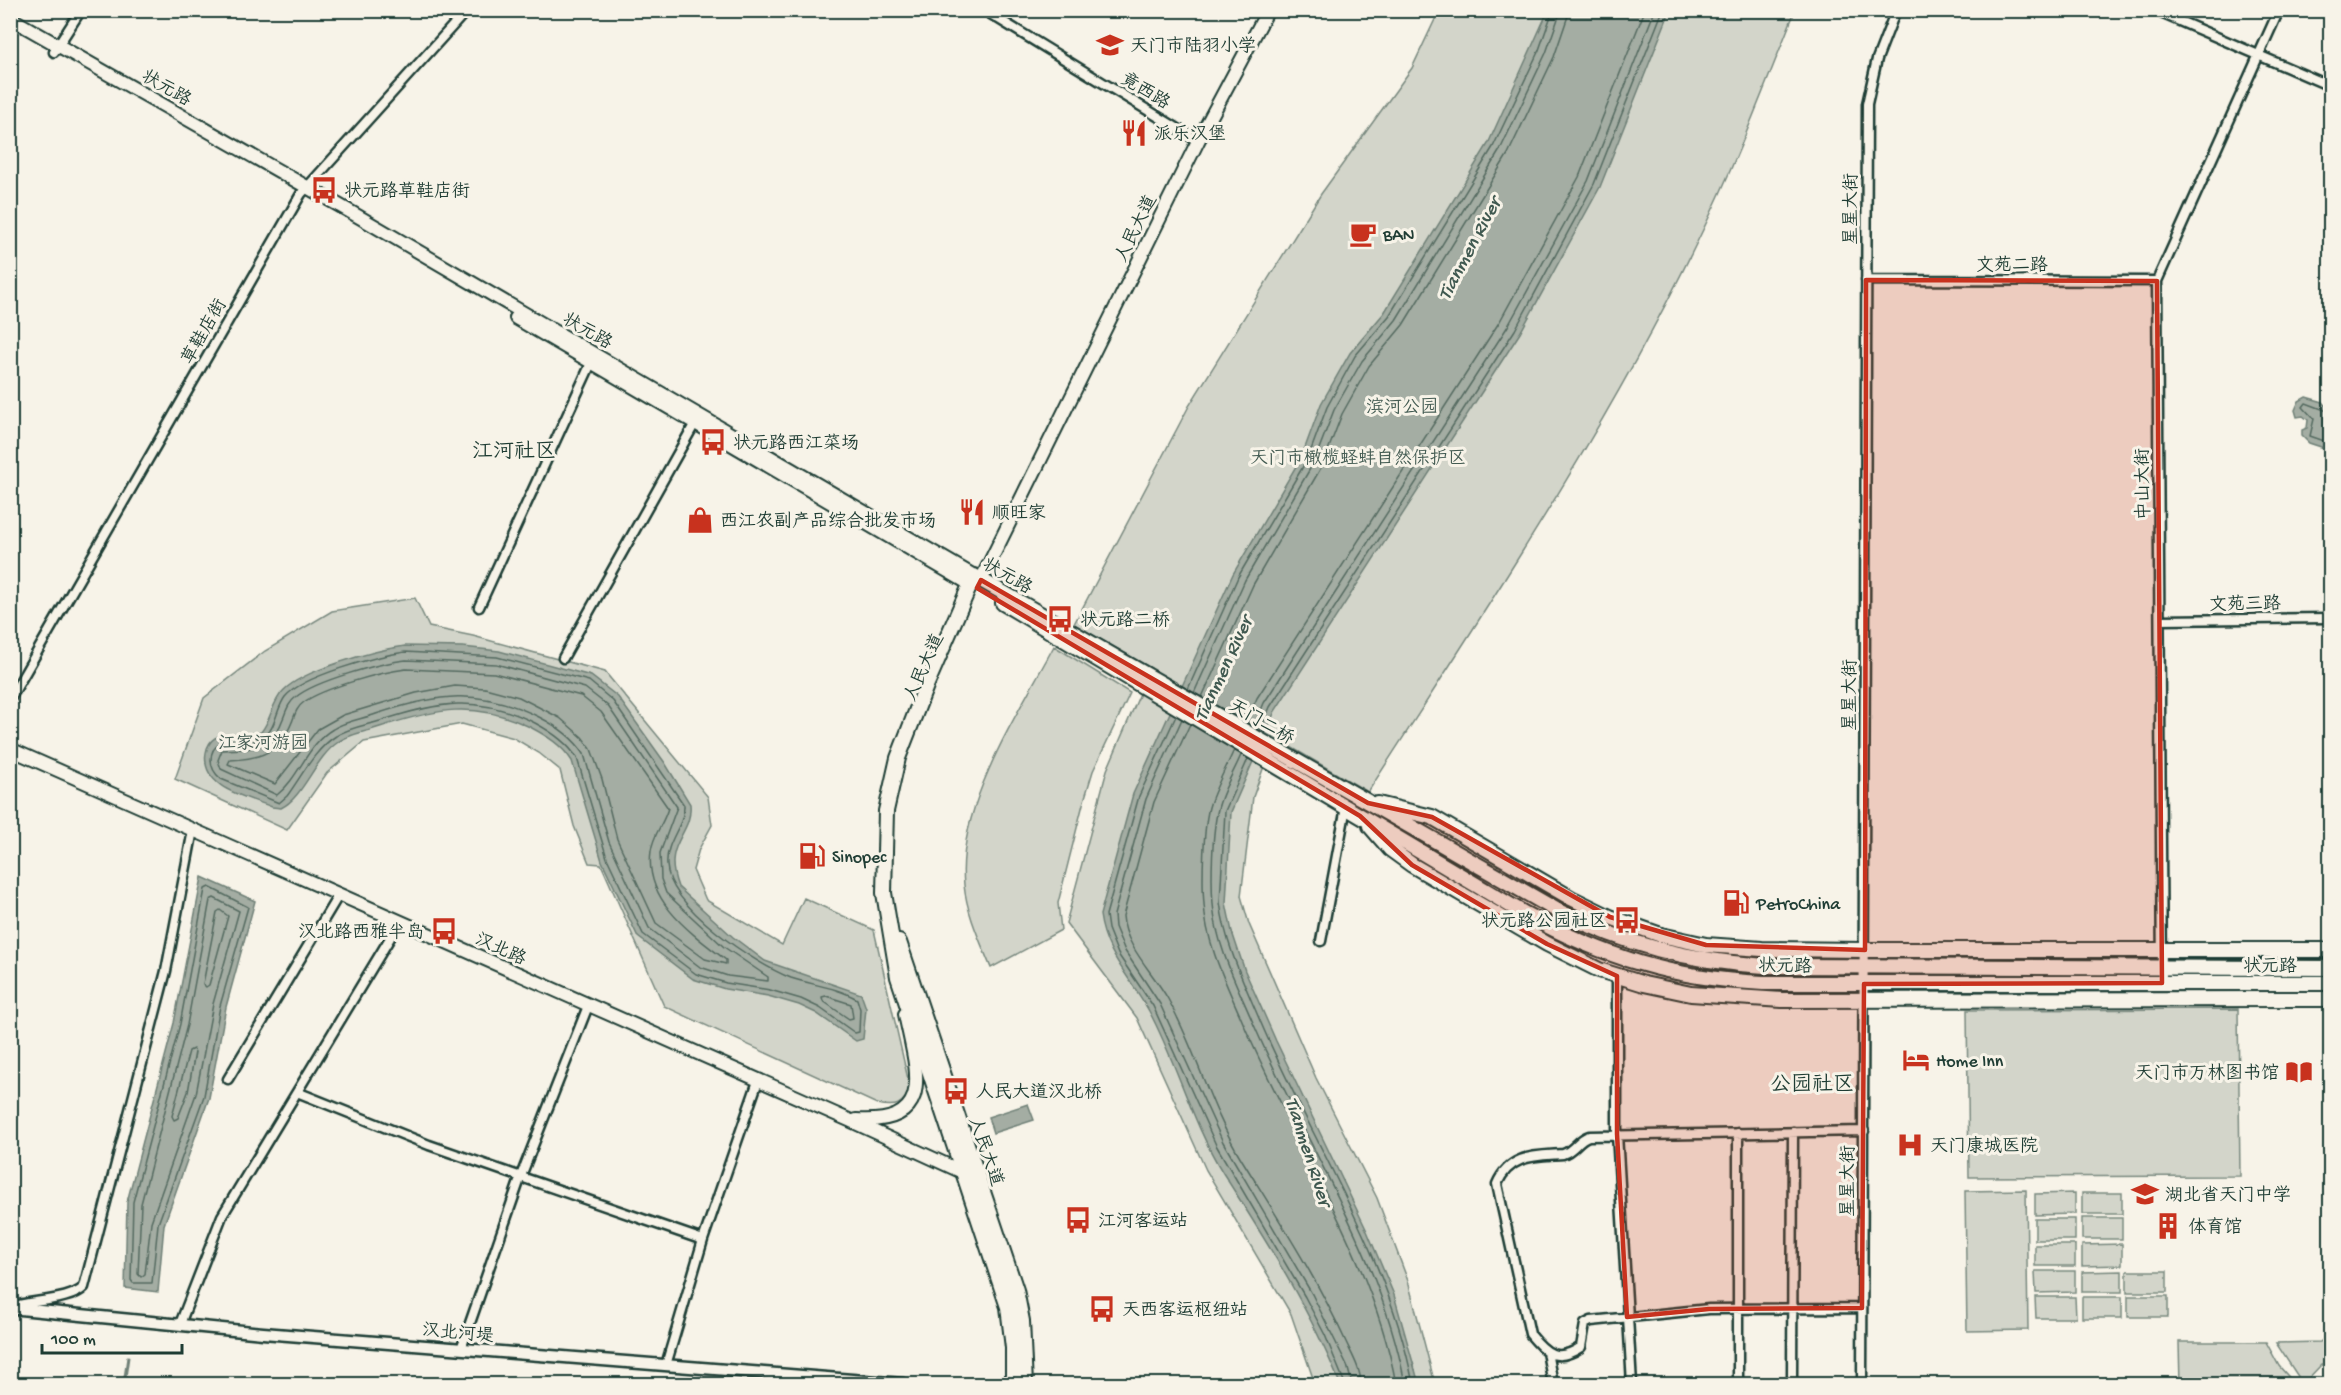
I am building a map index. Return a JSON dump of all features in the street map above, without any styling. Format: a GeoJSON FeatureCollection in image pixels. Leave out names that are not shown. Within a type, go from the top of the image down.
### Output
{"type":"FeatureCollection","features":[{"type":"Feature","properties":{"kind":"highway","name":"状元路"},"geometry":{"type":"LineString","coordinates":[[976,582],[1144,681]]}},
{"type":"Feature","properties":{"kind":"highway","name":"人民大道"},"geometry":{"type":"LineString","coordinates":[[976,582],[909,726],[893,777],[886,811],[884,893],[891,951],[898,977],[1008,1307],[1013,1348],[1013,1384]]}},
{"type":"Feature","properties":{"kind":"highway","name":"人民大道"},"geometry":{"type":"LineString","coordinates":[[976,582],[904,758],[891,808],[888,863],[894,922],[902,954],[1016,1290],[1022,1321],[1025,1384]]}},
{"type":"Feature","properties":{"kind":"highway","name":"天门二桥"},"geometry":{"type":"LineString","coordinates":[[1144,681],[1294,768]]}},
{"type":"Feature","properties":{"kind":"highway","name":"状元路"},"geometry":{"type":"LineString","coordinates":[[1294,768],[1368,803],[1588,926],[1644,947],[1698,960],[1788,967],[2331,968]]}},
{"type":"Feature","properties":{"kind":"highway","name":"状元路"},"geometry":{"type":"LineString","coordinates":[[1294,768],[1360,816],[1525,914],[1594,948],[1648,968],[1720,981],[1864,984],[2331,983]]}},
{"type":"Feature","properties":{"kind":"highway"},"geometry":{"type":"LineString","coordinates":[[1368,803],[1432,817],[1590,908],[1631,926],[1703,944],[1775,949],[1864,950],[2331,950]]}},
{"type":"Feature","properties":{"kind":"highway"},"geometry":{"type":"LineString","coordinates":[[1360,816],[1390,849],[1412,866],[1547,944],[1617,976],[1691,994],[1756,1000],[2331,999]]}},
{"type":"Feature","properties":{"kind":"highway"},"geometry":{"type":"LineString","coordinates":[[1698,960],[1703,944]]}},
{"type":"Feature","properties":{"kind":"highway"},"geometry":{"type":"LineString","coordinates":[[1775,949],[1788,967]]}},
{"type":"Feature","properties":{"kind":"highway"},"geometry":{"type":"LineString","coordinates":[[1691,994],[1720,981]]}},
{"type":"Feature","properties":{"kind":"main road","name":"人民大道"},"geometry":{"type":"LineString","coordinates":[[976,582],[1260,10]]}},
{"type":"Feature","properties":{"kind":"main road","name":"人民大道"},"geometry":{"type":"LineString","coordinates":[[1195,139],[1268,10]]}},
{"type":"Feature","properties":{"kind":"main road","name":"状元路"},"geometry":{"type":"LineString","coordinates":[[10,18],[56,49]]}},
{"type":"Feature","properties":{"kind":"main road","name":"状元路"},"geometry":{"type":"LineString","coordinates":[[10,27],[56,49],[304,190],[976,582]]}},
{"type":"Feature","properties":{"kind":"main road","name":"状元路"},"geometry":{"type":"LineString","coordinates":[[593,358],[695,423],[976,582]]}},
{"type":"Feature","properties":{"kind":"main road","name":"汉北路"},"geometry":{"type":"LineString","coordinates":[[10,749],[399,923],[849,1120],[977,1179]]}},
{"type":"Feature","properties":{"kind":"main road"},"geometry":{"type":"LineString","coordinates":[[849,1120],[876,1121],[898,1116],[911,1106],[915,1099],[916,1068],[898,977]]}},
{"type":"Feature","properties":{"kind":"street"},"geometry":{"type":"LineString","coordinates":[[56,49],[81,10]]}},
{"type":"Feature","properties":{"kind":"street","name":"草鞋店街"},"geometry":{"type":"LineString","coordinates":[[10,699],[304,190],[467,10]]}},
{"type":"Feature","properties":{"kind":"street","name":"竟西路"},"geometry":{"type":"LineString","coordinates":[[984,10],[1195,139]]}},
{"type":"Feature","properties":{"kind":"street","name":"星星大街"},"geometry":{"type":"LineString","coordinates":[[1862,1384],[1868,97],[1876,58],[1896,10]]}},
{"type":"Feature","properties":{"kind":"street"},"geometry":{"type":"LineString","coordinates":[[2154,10],[2331,86]]}},
{"type":"Feature","properties":{"kind":"street","name":"中山大街"},"geometry":{"type":"LineString","coordinates":[[2162,983],[2157,281],[2278,10]]}},
{"type":"Feature","properties":{"kind":"street","name":"文苑二路"},"geometry":{"type":"LineString","coordinates":[[1866,280],[2157,281]]}},
{"type":"Feature","properties":{"kind":"street"},"geometry":{"type":"LineString","coordinates":[[479,607],[593,358]]}},
{"type":"Feature","properties":{"kind":"street"},"geometry":{"type":"LineString","coordinates":[[563,658],[695,423]]}},
{"type":"Feature","properties":{"kind":"street","name":"文苑三路"},"geometry":{"type":"LineString","coordinates":[[2160,620],[2331,618]]}},
{"type":"Feature","properties":{"kind":"street"},"geometry":{"type":"LineString","coordinates":[[1321,941],[1346,807]]}},
{"type":"Feature","properties":{"kind":"street"},"geometry":{"type":"LineString","coordinates":[[10,1307],[28,1301],[70,1296],[84,1287],[166,971],[193,830]]}},
{"type":"Feature","properties":{"kind":"street"},"geometry":{"type":"LineString","coordinates":[[228,1079],[338,896]]}},
{"type":"Feature","properties":{"kind":"street"},"geometry":{"type":"LineString","coordinates":[[180,1324],[222,1216],[399,923]]}},
{"type":"Feature","properties":{"kind":"street"},"geometry":{"type":"LineString","coordinates":[[1617,976],[1617,1134],[1632,1384]]}},
{"type":"Feature","properties":{"kind":"street"},"geometry":{"type":"LineString","coordinates":[[461,1349],[520,1176],[588,1006]]}},
{"type":"Feature","properties":{"kind":"street"},"geometry":{"type":"LineString","coordinates":[[666,1365],[704,1240],[758,1081]]}},
{"type":"Feature","properties":{"kind":"street"},"geometry":{"type":"LineString","coordinates":[[297,1092],[356,1117],[704,1240]]}},
{"type":"Feature","properties":{"kind":"street"},"geometry":{"type":"LineString","coordinates":[[1553,1384],[1547,1353],[1530,1334],[1497,1184],[1500,1176],[1520,1158],[1563,1154],[1569,1152],[1582,1138],[1617,1134],[1864,1131]]}},
{"type":"Feature","properties":{"kind":"street"},"geometry":{"type":"LineString","coordinates":[[1792,1384],[1793,1132]]}},
{"type":"Feature","properties":{"kind":"street"},"geometry":{"type":"LineString","coordinates":[[1738,1133],[1738,1384]]}},
{"type":"Feature","properties":{"kind":"street","name":"汉北河堤"},"geometry":{"type":"LineString","coordinates":[[10,1307],[461,1349],[903,1384]]}},
{"type":"Feature","properties":{"kind":"street"},"geometry":{"type":"LineString","coordinates":[[1547,1353],[1563,1354],[1581,1347],[1585,1324],[1591,1321],[1709,1309],[1862,1308]]}},
{"type":"Feature","properties":{"kind":"highlighted area"},"geometry":{"type":"Polygon","coordinates":[[[1866,280],[2157,281],[2162,983],[1864,984],[1862,1308],[1709,1309],[1627,1317],[1617,1134],[1617,976],[1547,944],[1412,865],[1360,816],[977,588],[981,580],[1368,803],[1432,817],[1610,917],[1706,945],[1865,950],[1866,280]]]}},
{"type":"Feature","properties":{"kind":"green space","name":"天门市橄榄蛏蚌自然保护区"},"geometry":{"type":"Polygon","coordinates":[[[1439,11],[1795,11],[1726,181],[1664,308],[1625,380],[1500,588],[1368,792],[1279,740],[1263,769],[1253,797],[1241,896],[1249,924],[1316,1078],[1377,1198],[1408,1281],[1435,1384],[1315,1384],[1291,1314],[1206,1170],[1137,1018],[1066,923],[1107,770],[1151,668],[1074,624],[1189,406],[1321,194],[1412,68],[1439,11]]]}},
{"type":"Feature","properties":{"kind":"green space","name":"江家河游园"},"geometry":{"type":"Polygon","coordinates":[[[415,598],[429,627],[473,636],[605,672],[708,797],[712,825],[699,849],[693,870],[706,900],[782,945],[804,898],[874,930],[910,1088],[905,1099],[889,1106],[877,1104],[664,1006],[601,864],[589,863],[574,826],[560,770],[539,753],[514,738],[462,724],[364,742],[327,773],[287,830],[175,779],[204,698],[265,651],[332,611],[415,598]]]}},
{"type":"Feature","properties":{"kind":"green space"},"geometry":{"type":"Polygon","coordinates":[[[1054,646],[1130,693],[1093,771],[1083,804],[1058,903],[1061,930],[991,968],[974,927],[964,885],[964,855],[970,824],[992,761],[1054,646]]]}},
{"type":"Feature","properties":{"kind":"green space"},"geometry":{"type":"Polygon","coordinates":[[[2238,1009],[2240,1176],[1969,1177],[1967,1010],[2238,1009]]]}},
{"type":"Feature","properties":{"kind":"green space"},"geometry":{"type":"Polygon","coordinates":[[[2026,1190],[2028,1330],[1967,1331],[1965,1191],[2026,1190]]]}},
{"type":"Feature","properties":{"kind":"green space"},"geometry":{"type":"Polygon","coordinates":[[[2075,1193],[2075,1214],[2035,1215],[2035,1194],[2075,1193]]]}},
{"type":"Feature","properties":{"kind":"green space"},"geometry":{"type":"Polygon","coordinates":[[[2082,1193],[2122,1193],[2122,1214],[2082,1214],[2082,1193]]]}},
{"type":"Feature","properties":{"kind":"green space"},"geometry":{"type":"Polygon","coordinates":[[[2082,1218],[2122,1218],[2122,1239],[2082,1239],[2082,1218]]]}},
{"type":"Feature","properties":{"kind":"green space"},"geometry":{"type":"Polygon","coordinates":[[[2035,1219],[2075,1219],[2075,1240],[2035,1240],[2035,1219]]]}},
{"type":"Feature","properties":{"kind":"green space"},"geometry":{"type":"Polygon","coordinates":[[[2122,1244],[2122,1265],[2082,1266],[2082,1245],[2122,1244]]]}},
{"type":"Feature","properties":{"kind":"green space"},"geometry":{"type":"Polygon","coordinates":[[[2035,1245],[2075,1245],[2075,1266],[2035,1266],[2035,1245]]]}},
{"type":"Feature","properties":{"kind":"green space"},"geometry":{"type":"Polygon","coordinates":[[[2035,1271],[2075,1271],[2075,1292],[2036,1293],[2035,1271]]]}},
{"type":"Feature","properties":{"kind":"green space"},"geometry":{"type":"Polygon","coordinates":[[[2122,1271],[2122,1292],[2082,1292],[2082,1272],[2122,1271]]]}},
{"type":"Feature","properties":{"kind":"green space"},"geometry":{"type":"Polygon","coordinates":[[[2127,1271],[2167,1271],[2167,1292],[2127,1292],[2127,1271]]]}},
{"type":"Feature","properties":{"kind":"green space"},"geometry":{"type":"Polygon","coordinates":[[[2128,1296],[2168,1296],[2168,1317],[2128,1317],[2128,1296]]]}},
{"type":"Feature","properties":{"kind":"green space"},"geometry":{"type":"Polygon","coordinates":[[[2035,1297],[2075,1297],[2076,1318],[2036,1318],[2035,1297]]]}},
{"type":"Feature","properties":{"kind":"green space"},"geometry":{"type":"Polygon","coordinates":[[[2082,1297],[2122,1297],[2122,1318],[2082,1318],[2082,1297]]]}},
{"type":"Feature","properties":{"kind":"green space"},"geometry":{"type":"Polygon","coordinates":[[[2330,1333],[2330,1365],[2321,1365],[2303,1384],[2276,1343],[2320,1342],[2330,1333]]]}},
{"type":"Feature","properties":{"kind":"green space"},"geometry":{"type":"Polygon","coordinates":[[[2179,1342],[2266,1342],[2279,1366],[2295,1384],[2180,1384],[2179,1342]]]}},
{"type":"Feature","properties":{"kind":"water","name":"天门市橄榄蛏蚌自然保护区"},"geometry":{"type":"Polygon","coordinates":[[[1548,11],[1670,11],[1600,187],[1520,333],[1275,711],[1231,812],[1226,903],[1232,932],[1245,971],[1276,1041],[1367,1231],[1394,1295],[1419,1384],[1340,1384],[1301,1302],[1212,1154],[1159,1031],[1107,942],[1100,915],[1133,794],[1233,574],[1302,456],[1321,404],[1350,353],[1384,313],[1488,144],[1548,11]]]}},
{"type":"Feature","properties":{"kind":"water"},"geometry":{"type":"Polygon","coordinates":[[[2306,397],[2323,402],[2330,410],[2330,450],[2309,443],[2302,436],[2302,430],[2307,428],[2308,420],[2303,416],[2297,417],[2295,410],[2299,401],[2306,397]]]}},
{"type":"Feature","properties":{"kind":"water"},"geometry":{"type":"Polygon","coordinates":[[[405,646],[463,647],[499,651],[591,676],[618,697],[665,763],[690,804],[690,815],[675,849],[673,860],[678,887],[733,937],[765,961],[861,994],[866,1008],[863,1039],[856,1041],[816,1013],[799,1005],[768,996],[725,989],[693,979],[638,937],[602,861],[572,761],[564,750],[548,737],[530,727],[491,713],[455,710],[419,716],[352,735],[341,740],[329,750],[296,796],[281,808],[239,795],[218,783],[210,775],[206,765],[206,753],[212,741],[220,736],[249,735],[261,732],[279,695],[293,683],[340,662],[405,646]]]}},
{"type":"Feature","properties":{"kind":"water"},"geometry":{"type":"Polygon","coordinates":[[[202,877],[255,901],[226,1007],[209,1098],[164,1225],[158,1292],[125,1288],[127,1202],[174,1023],[202,877]]]}},
{"type":"Feature","properties":{"kind":"water"},"geometry":{"type":"Polygon","coordinates":[[[1028,1104],[1034,1120],[993,1133],[988,1117],[1028,1104]]]}},
{"type":"Feature","properties":{"kind":"waterway"},"geometry":{"type":"LineString","coordinates":[[124,1384],[128,1357]]}},
{"type":"Feature","properties":{"kind":"place","name":"天门市陆羽小学"},"geometry":{"type":"Point","coordinates":[1110,45]}},
{"type":"Feature","properties":{"kind":"place","name":"派乐汉堡"},"geometry":{"type":"Point","coordinates":[1134,133]}},
{"type":"Feature","properties":{"kind":"place","name":"状元路草鞋店街"},"geometry":{"type":"Point","coordinates":[324,190]}},
{"type":"Feature","properties":{"kind":"place","name":"BAN"},"geometry":{"type":"Point","coordinates":[1363,234]}},
{"type":"Feature","properties":{"kind":"place","name":"状元路西江菜场"},"geometry":{"type":"Point","coordinates":[713,442]}},
{"type":"Feature","properties":{"kind":"place","name":"顺旺家"},"geometry":{"type":"Point","coordinates":[972,512]}},
{"type":"Feature","properties":{"kind":"place","name":"西江农副产品综合批发市场"},"geometry":{"type":"Point","coordinates":[700,520]}},
{"type":"Feature","properties":{"kind":"place","name":"状元路二桥"},"geometry":{"type":"Point","coordinates":[1060,619]}},
{"type":"Feature","properties":{"kind":"place","name":"Sinopec"},"geometry":{"type":"Point","coordinates":[812,856]}},
{"type":"Feature","properties":{"kind":"place","name":"PetroChina"},"geometry":{"type":"Point","coordinates":[1736,903]}},
{"type":"Feature","properties":{"kind":"place","name":"状元路公园社区"},"geometry":{"type":"Point","coordinates":[1627,920]}},
{"type":"Feature","properties":{"kind":"place","name":"汉北路西雅半岛"},"geometry":{"type":"Point","coordinates":[444,931]}},
{"type":"Feature","properties":{"kind":"place","name":"Home Inn"},"geometry":{"type":"Point","coordinates":[1916,1060]}},
{"type":"Feature","properties":{"kind":"place","name":"天门市万林图书馆"},"geometry":{"type":"Point","coordinates":[2299,1072]}},
{"type":"Feature","properties":{"kind":"place","name":"人民大道汉北桥"},"geometry":{"type":"Point","coordinates":[956,1091]}},
{"type":"Feature","properties":{"kind":"place","name":"天门康城医院"},"geometry":{"type":"Point","coordinates":[1910,1145]}},
{"type":"Feature","properties":{"kind":"place","name":"湖北省天门中学"},"geometry":{"type":"Point","coordinates":[2145,1194]}},
{"type":"Feature","properties":{"kind":"place","name":"江河客运站"},"geometry":{"type":"Point","coordinates":[1078,1220]}},
{"type":"Feature","properties":{"kind":"place","name":"体育馆"},"geometry":{"type":"Point","coordinates":[2168,1226]}},
{"type":"Feature","properties":{"kind":"place","name":"天西客运枢纽站"},"geometry":{"type":"Point","coordinates":[1102,1309]}},
{"type":"Feature","properties":{"kind":"district","name":"江河社区"},"geometry":{"type":"Point","coordinates":[514,450]}},
{"type":"Feature","properties":{"kind":"district","name":"公园社区"},"geometry":{"type":"Point","coordinates":[1812,1083]}},
{"type":"Feature","properties":{"kind":"water label","name":"Tianmen River"},"geometry":{"type":"Point","coordinates":[1468,248]}},
{"type":"Feature","properties":{"kind":"water label","name":"Tianmen River"},"geometry":{"type":"Point","coordinates":[1222,668]}},
{"type":"Feature","properties":{"kind":"water label","name":"Tianmen River"},"geometry":{"type":"Point","coordinates":[1310,1151]}},
{"type":"Feature","properties":{"kind":"park label","name":"滨河公园"},"geometry":{"type":"Point","coordinates":[1402,406]}}]}
